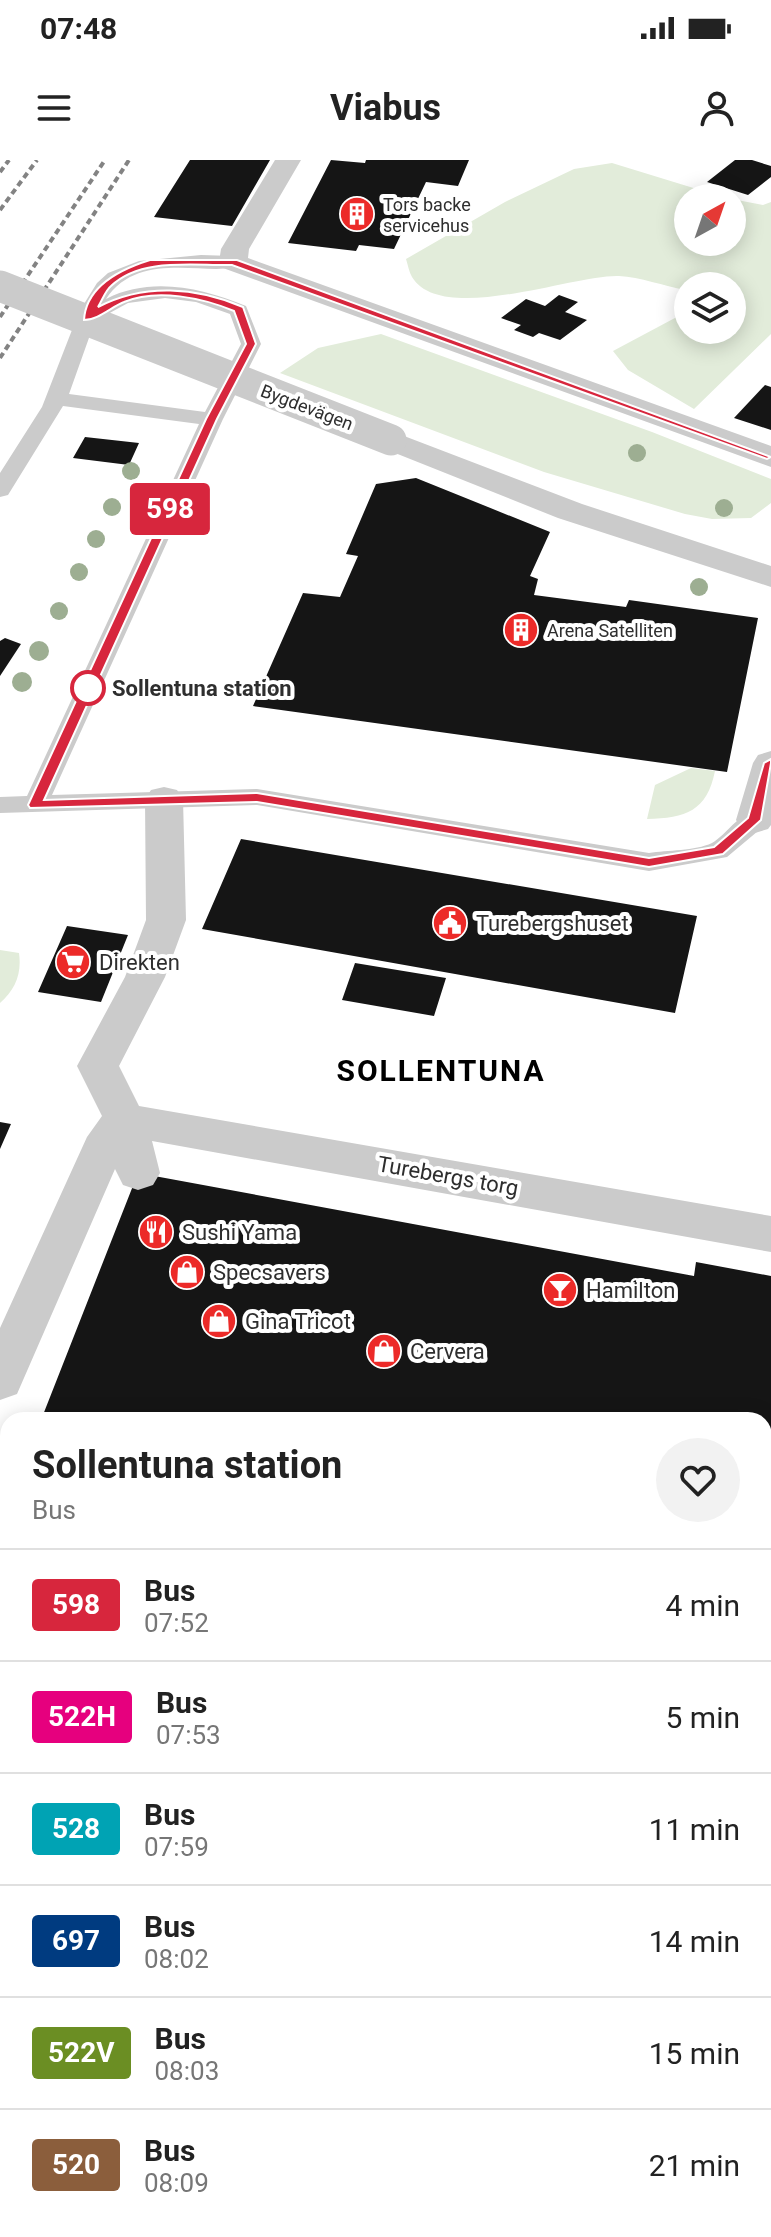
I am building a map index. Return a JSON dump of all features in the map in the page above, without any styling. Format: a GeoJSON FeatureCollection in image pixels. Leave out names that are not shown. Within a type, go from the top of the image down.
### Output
{"type":"FeatureCollection","features":[{"type":"Feature","properties":{"kind":"street"},"geometry":{"type":"LineString","coordinates":[[288,160],[235,249],[233,262],[771,457]]}},
{"type":"Feature","properties":{"kind":"street","name":"Bygdevägen"},"geometry":{"type":"LineString","coordinates":[[0,286],[570,511],[771,577]]}},
{"type":"Feature","properties":{"kind":"street","name":"Bygdevägen"},"geometry":{"type":"LineString","coordinates":[[391,440],[771,550]]}},
{"type":"Feature","properties":{"kind":"street"},"geometry":{"type":"LineString","coordinates":[[755,820],[771,763]]}},
{"type":"Feature","properties":{"kind":"street"},"geometry":{"type":"LineString","coordinates":[[138,1173],[125,1120],[98,1066],[145,977],[166,920],[164,799]]}},
{"type":"Feature","properties":{"kind":"street"},"geometry":{"type":"LineString","coordinates":[[0,1380],[108,1137],[125,1120]]}},
{"type":"Feature","properties":{"kind":"street","name":"Turebergs torg"},"geometry":{"type":"LineString","coordinates":[[125,1120],[771,1234]]}},
{"type":"Feature","properties":{"kind":"lane"},"geometry":{"type":"LineString","coordinates":[[0,490],[57,399],[88,317],[105,285],[124,273],[150,263],[233,262]]}},
{"type":"Feature","properties":{"kind":"lane"},"geometry":{"type":"LineString","coordinates":[[35,805],[212,419],[251,344],[239,310],[213,298],[162,293],[124,298],[88,317]]}},
{"type":"Feature","properties":{"kind":"lane"},"geometry":{"type":"LineString","coordinates":[[57,399],[212,419]]}},
{"type":"Feature","properties":{"kind":"lane"},"geometry":{"type":"LineString","coordinates":[[0,805],[257,797],[649,862],[718,851],[755,820]]}},
{"type":"Feature","properties":{"kind":"green space"},"geometry":{"type":"Polygon","coordinates":[[[612,163],[680,184],[674,184],[674,256],[746,256],[746,202],[763,205],[771,202],[771,334],[694,409],[628,370],[613,351],[674,318],[674,344],[746,344],[746,272],[674,272],[674,287],[619,276],[598,277],[479,298],[451,297],[428,291],[409,271],[406,259],[505,202],[574,169],[612,163]]]}},
{"type":"Feature","properties":{"kind":"green space"},"geometry":{"type":"Polygon","coordinates":[[[381,334],[652,432],[771,479],[771,503],[751,518],[712,519],[685,514],[544,472],[280,373],[318,348],[381,334]]]}},
{"type":"Feature","properties":{"kind":"green space"},"geometry":{"type":"Polygon","coordinates":[[[691,768],[715,771],[700,804],[684,814],[647,819],[655,785],[691,768]]]}},
{"type":"Feature","properties":{"kind":"green space"},"geometry":{"type":"Polygon","coordinates":[[[0,950],[19,953],[20,961],[16,981],[0,1003],[0,950]]]}},
{"type":"Feature","properties":{"kind":"building"},"geometry":{"type":"Polygon","coordinates":[[[190,160],[270,160],[232,226],[154,217],[190,160]]]}},
{"type":"Feature","properties":{"kind":"building","name":"Tors backe servicehus"},"geometry":{"type":"Polygon","coordinates":[[[331,160],[365,163],[366,160],[469,160],[458,186],[426,182],[394,249],[359,245],[356,251],[288,243],[331,160]]]}},
{"type":"Feature","properties":{"kind":"building"},"geometry":{"type":"Polygon","coordinates":[[[735,160],[752,160],[771,166],[771,177],[748,195],[746,184],[707,182],[735,160]]]}},
{"type":"Feature","properties":{"kind":"building"},"geometry":{"type":"Polygon","coordinates":[[[559,295],[578,302],[565,312],[587,320],[560,340],[539,333],[533,337],[514,330],[521,325],[501,318],[526,299],[545,306],[559,295]]]}},
{"type":"Feature","properties":{"kind":"building"},"geometry":{"type":"Polygon","coordinates":[[[765,385],[771,387],[771,430],[734,418],[765,385]]]}},
{"type":"Feature","properties":{"kind":"building"},"geometry":{"type":"Polygon","coordinates":[[[85,437],[139,443],[129,465],[73,458],[85,437]]]}},
{"type":"Feature","properties":{"kind":"building","name":"Arena Satelliten"},"geometry":{"type":"Polygon","coordinates":[[[416,478],[550,532],[530,576],[538,579],[534,595],[626,607],[629,600],[758,618],[727,772],[253,706],[303,593],[340,597],[358,556],[346,554],[376,484],[416,478]]]}},
{"type":"Feature","properties":{"kind":"building"},"geometry":{"type":"Polygon","coordinates":[[[5,638],[21,644],[0,676],[0,641],[5,638]]]}},
{"type":"Feature","properties":{"kind":"building","name":"Turebergshuset"},"geometry":{"type":"Polygon","coordinates":[[[241,839],[697,916],[675,1013],[202,929],[241,839]]]}},
{"type":"Feature","properties":{"kind":"building","name":"Direkten"},"geometry":{"type":"Polygon","coordinates":[[[67,926],[128,935],[101,1002],[38,992],[67,926]]]}},
{"type":"Feature","properties":{"kind":"building"},"geometry":{"type":"Polygon","coordinates":[[[355,963],[446,978],[434,1016],[342,1000],[355,963]]]}},
{"type":"Feature","properties":{"kind":"building"},"geometry":{"type":"Polygon","coordinates":[[[0,1122],[11,1124],[0,1149],[0,1122]]]}},
{"type":"Feature","properties":{"kind":"building"},"geometry":{"type":"Polygon","coordinates":[[[138,1173],[694,1276],[696,1262],[771,1276],[771,1412],[44,1412],[138,1173]]]}},
{"type":"Feature","properties":{"kind":"railway"},"geometry":{"type":"LineString","coordinates":[[0,172],[9,160]]}},
{"type":"Feature","properties":{"kind":"railway"},"geometry":{"type":"LineString","coordinates":[[0,210],[37,160]]}},
{"type":"Feature","properties":{"kind":"railway"},"geometry":{"type":"LineString","coordinates":[[0,317],[105,160]]}},
{"type":"Feature","properties":{"kind":"railway"},"geometry":{"type":"LineString","coordinates":[[0,358],[129,160]]}},
{"type":"Feature","properties":{"kind":"bus line","name":"598"},"geometry":{"type":"LineString","coordinates":[[771,457],[233,262],[188,260],[150,263],[124,273],[105,285],[88,317],[124,298],[162,293],[213,298],[239,310],[251,344],[212,419],[35,805],[257,797],[649,862],[718,851],[755,820],[771,763]]}},
{"type":"Feature","properties":{"kind":"place","name":"Tors backe servicehus"},"geometry":{"type":"Point","coordinates":[357,214]}},
{"type":"Feature","properties":{"kind":"place","name":"Arena Satelliten"},"geometry":{"type":"Point","coordinates":[521,630]}},
{"type":"Feature","properties":{"kind":"place","name":"Sollentuna station"},"geometry":{"type":"Point","coordinates":[88,688]}},
{"type":"Feature","properties":{"kind":"place","name":"Turebergshuset"},"geometry":{"type":"Point","coordinates":[450,923]}},
{"type":"Feature","properties":{"kind":"place","name":"Direkten"},"geometry":{"type":"Point","coordinates":[73,962]}},
{"type":"Feature","properties":{"kind":"place","name":"Sushi Yama"},"geometry":{"type":"Point","coordinates":[156,1232]}},
{"type":"Feature","properties":{"kind":"place","name":"Specsavers"},"geometry":{"type":"Point","coordinates":[187,1272]}},
{"type":"Feature","properties":{"kind":"place","name":"Hamilton"},"geometry":{"type":"Point","coordinates":[560,1290]}},
{"type":"Feature","properties":{"kind":"place","name":"Gina Tricot"},"geometry":{"type":"Point","coordinates":[219,1321]}},
{"type":"Feature","properties":{"kind":"place","name":"Cervera"},"geometry":{"type":"Point","coordinates":[384,1351]}},
{"type":"Feature","properties":{"kind":"district","name":"SOLLENTUNA"},"geometry":{"type":"Point","coordinates":[441,1070]}}]}
